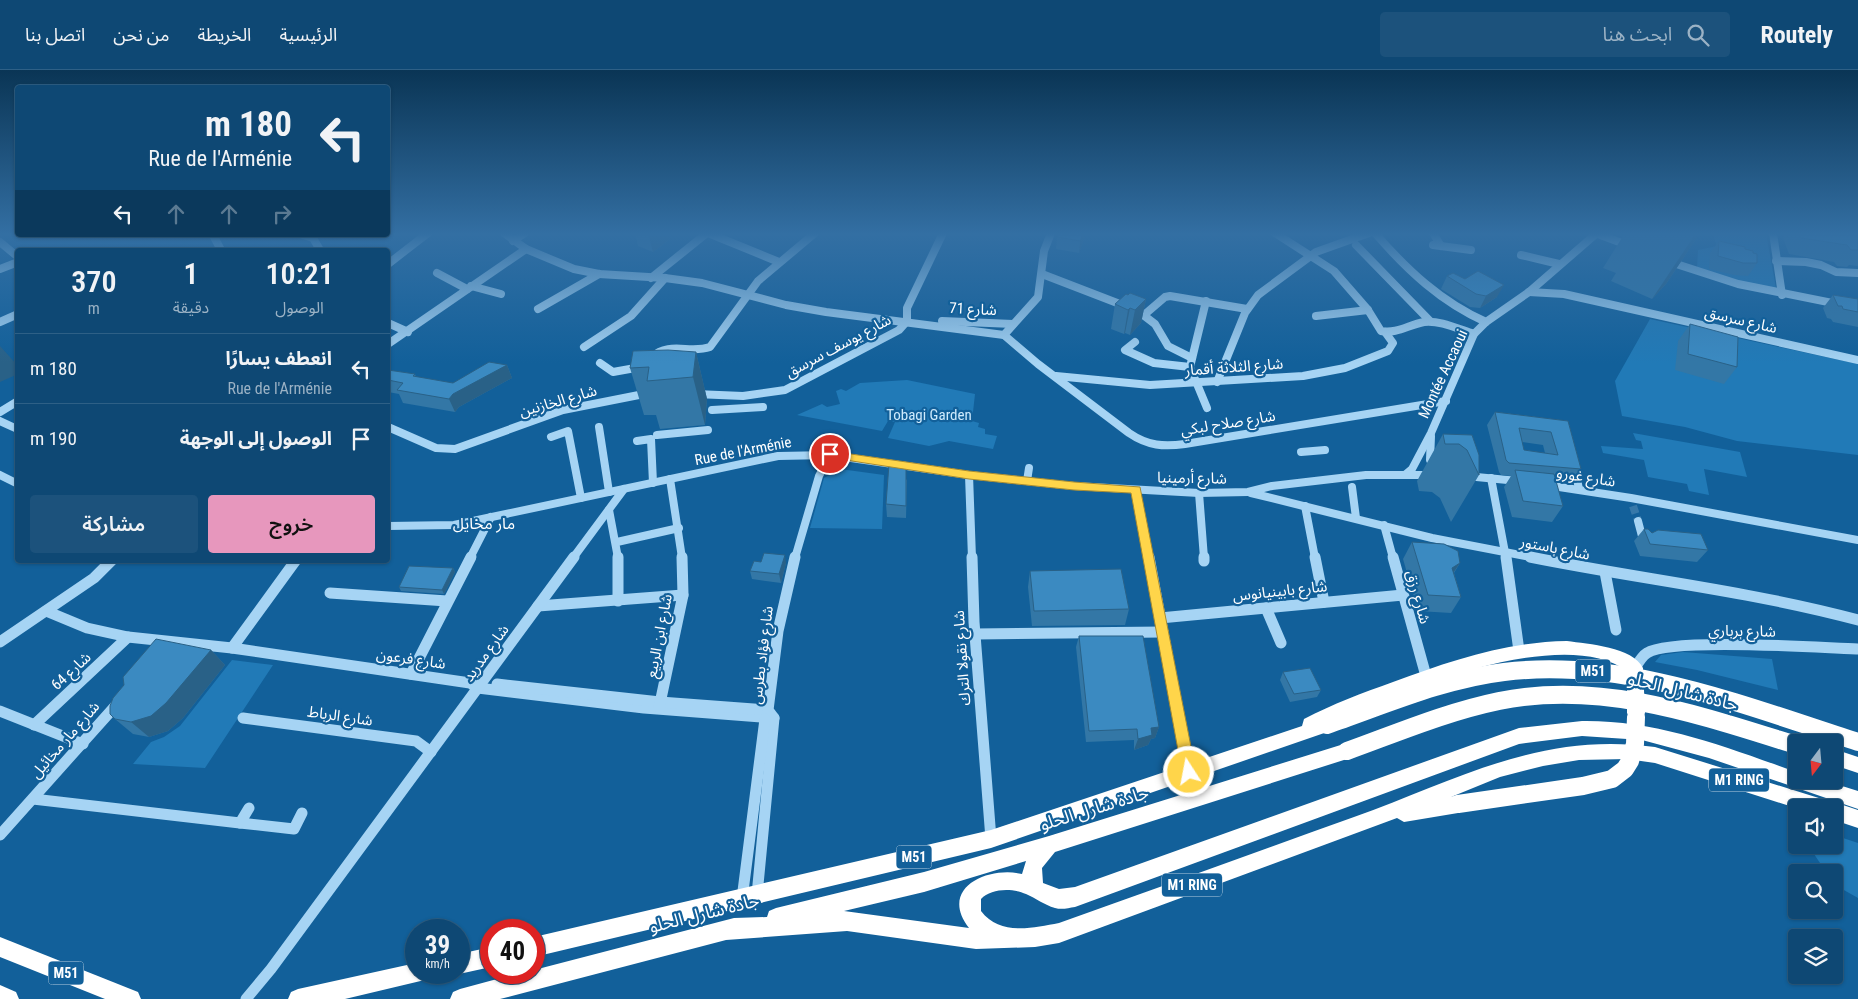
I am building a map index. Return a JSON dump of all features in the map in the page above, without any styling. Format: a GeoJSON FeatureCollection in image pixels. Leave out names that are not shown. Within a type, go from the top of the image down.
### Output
{"type":"FeatureCollection","features":[{"type":"Feature","properties":{"kind":"highway"},"geometry":{"type":"LineString","coordinates":[[1286,739],[1341,709],[1426,676],[1469,662],[1548,648],[1581,649],[1620,658],[1635,668],[1635,744],[1626,770],[1612,779],[1583,786],[1458,804],[1373,819]]}},
{"type":"Feature","properties":{"kind":"highway","name":"جادة شارل الحلو"},"geometry":{"type":"LineString","coordinates":[[545,944],[991,839],[1327,725],[1439,688],[1487,675],[1514,671],[1571,669],[1658,683],[1858,742]]}},
{"type":"Feature","properties":{"kind":"highway","name":"جادة شارل الحلو"},"geometry":{"type":"LineString","coordinates":[[460,999],[726,930],[924,882],[1049,845],[1347,751],[1467,709],[1521,697],[1578,694],[1628,698],[1662,705],[1788,743]]}},
{"type":"Feature","properties":{"kind":"highway"},"geometry":{"type":"LineString","coordinates":[[1008,939],[984,929],[974,919],[970,911],[971,897],[976,889],[992,883],[1016,883],[1036,888],[1047,897],[1056,900],[1075,897],[1519,736],[1556,730],[1596,728],[1651,734],[1788,777]]}},
{"type":"Feature","properties":{"kind":"highway","name":"M1 RING"},"geometry":{"type":"LineString","coordinates":[[726,930],[819,922],[847,922],[874,924],[954,937],[1008,939],[1034,937],[1078,927],[1373,819],[1499,769],[1543,758],[1600,751],[1627,751],[1656,755],[1693,765],[1795,799]]}},
{"type":"Feature","properties":{"kind":"highway"},"geometry":{"type":"LineString","coordinates":[[1843,760],[1858,765]]}},
{"type":"Feature","properties":{"kind":"highway"},"geometry":{"type":"LineString","coordinates":[[1824,789],[1858,800]]}},
{"type":"Feature","properties":{"kind":"highway"},"geometry":{"type":"LineString","coordinates":[[1843,814],[1858,819]]}},
{"type":"Feature","properties":{"kind":"highway"},"geometry":{"type":"LineString","coordinates":[[1036,888],[1031,876],[1032,868],[1049,845]]}},
{"type":"Feature","properties":{"kind":"highway","name":"M51"},"geometry":{"type":"LineString","coordinates":[[0,947],[131,999]]}},
{"type":"Feature","properties":{"kind":"highway"},"geometry":{"type":"LineString","coordinates":[[298,999],[405,976]]}},
{"type":"Feature","properties":{"kind":"highway"},"geometry":{"type":"LineString","coordinates":[[0,995],[9,999]]}},
{"type":"Feature","properties":{"kind":"street"},"geometry":{"type":"LineString","coordinates":[[445,276],[469,287],[501,294]]}},
{"type":"Feature","properties":{"kind":"street"},"geometry":{"type":"LineString","coordinates":[[390,343],[485,276]]}},
{"type":"Feature","properties":{"kind":"street"},"geometry":{"type":"LineString","coordinates":[[538,309],[596,276]]}},
{"type":"Feature","properties":{"kind":"street"},"geometry":{"type":"LineString","coordinates":[[630,276],[665,278],[724,288],[749,296],[826,312],[1004,335],[1036,300],[1041,276]]}},
{"type":"Feature","properties":{"kind":"street"},"geometry":{"type":"LineString","coordinates":[[600,362],[613,372],[651,365],[654,355],[664,348],[699,351],[710,347],[763,276]]}},
{"type":"Feature","properties":{"kind":"street","name":"شارع يوسف سرسق"},"geometry":{"type":"LineString","coordinates":[[689,393],[743,396],[774,392],[792,387],[875,344],[905,326],[908,308],[923,276]]}},
{"type":"Feature","properties":{"kind":"street"},"geometry":{"type":"LineString","coordinates":[[1048,276],[1113,300],[1144,315],[1155,324],[1168,346],[1192,358]]}},
{"type":"Feature","properties":{"kind":"street"},"geometry":{"type":"LineString","coordinates":[[1217,382],[1247,309],[1258,295],[1282,276]]}},
{"type":"Feature","properties":{"kind":"street"},"geometry":{"type":"LineString","coordinates":[[1339,276],[1368,310],[1378,328],[1389,332],[1399,332],[1415,324],[1430,321],[1474,334]]}},
{"type":"Feature","properties":{"kind":"street"},"geometry":{"type":"LineString","coordinates":[[1387,276],[1430,321]]}},
{"type":"Feature","properties":{"kind":"street"},"geometry":{"type":"LineString","coordinates":[[1417,276],[1457,308],[1486,322]]}},
{"type":"Feature","properties":{"kind":"street","name":"Montée Accaoui"},"geometry":{"type":"LineString","coordinates":[[1406,474],[1412,469],[1431,433],[1474,334],[1486,322],[1529,292],[1546,276]]}},
{"type":"Feature","properties":{"kind":"street"},"geometry":{"type":"LineString","coordinates":[[1715,276],[1782,295],[1858,308]]}},
{"type":"Feature","properties":{"kind":"street"},"geometry":{"type":"LineString","coordinates":[[1779,276],[1782,295]]}},
{"type":"Feature","properties":{"kind":"street"},"geometry":{"type":"LineString","coordinates":[[584,347],[631,316],[665,278]]}},
{"type":"Feature","properties":{"kind":"street","name":"شارع سرسق"},"geometry":{"type":"LineString","coordinates":[[1529,292],[1571,296],[1858,360]]}},
{"type":"Feature","properties":{"kind":"street"},"geometry":{"type":"LineString","coordinates":[[1144,315],[1167,297],[1206,301],[1247,309]]}},
{"type":"Feature","properties":{"kind":"street"},"geometry":{"type":"LineString","coordinates":[[1206,301],[1190,367],[1207,408]]}},
{"type":"Feature","properties":{"kind":"street","name":"شارع 71"},"geometry":{"type":"LineString","coordinates":[[908,308],[912,316],[918,320],[1013,324]]}},
{"type":"Feature","properties":{"kind":"street"},"geometry":{"type":"LineString","coordinates":[[1316,316],[1368,310]]}},
{"type":"Feature","properties":{"kind":"street"},"geometry":{"type":"LineString","coordinates":[[0,322],[15,315]]}},
{"type":"Feature","properties":{"kind":"street"},"geometry":{"type":"LineString","coordinates":[[390,324],[408,332]]}},
{"type":"Feature","properties":{"kind":"street","name":"شارع الثلاثة أقمار"},"geometry":{"type":"LineString","coordinates":[[1056,376],[1150,386],[1303,376],[1345,368],[1392,348],[1393,343],[1389,332]]}},
{"type":"Feature","properties":{"kind":"street","name":"شارع صلاح لبكي"},"geometry":{"type":"LineString","coordinates":[[1004,335],[1038,364],[1136,438],[1148,444],[1162,446],[1351,419],[1446,401]]}},
{"type":"Feature","properties":{"kind":"street"},"geometry":{"type":"LineString","coordinates":[[1135,342],[1125,350],[1154,362],[1190,367]]}},
{"type":"Feature","properties":{"kind":"street","name":"شارع الخازنين"},"geometry":{"type":"LineString","coordinates":[[390,428],[430,446],[443,450],[454,449],[563,410],[657,392]]}},
{"type":"Feature","properties":{"kind":"street"},"geometry":{"type":"LineString","coordinates":[[0,400],[3,410],[15,403]]}},
{"type":"Feature","properties":{"kind":"street"},"geometry":{"type":"LineString","coordinates":[[712,410],[763,407]]}},
{"type":"Feature","properties":{"kind":"street"},"geometry":{"type":"LineString","coordinates":[[0,422],[15,428]]}},
{"type":"Feature","properties":{"kind":"street"},"geometry":{"type":"LineString","coordinates":[[599,428],[609,492]]}},
{"type":"Feature","properties":{"kind":"street"},"geometry":{"type":"LineString","coordinates":[[551,437],[568,430],[581,498]]}},
{"type":"Feature","properties":{"kind":"street"},"geometry":{"type":"LineString","coordinates":[[657,435],[708,430]]}},
{"type":"Feature","properties":{"kind":"street","name":"Montée Accaoui"},"geometry":{"type":"LineString","coordinates":[[1406,474],[1439,474],[1430,460],[1431,433]]}},
{"type":"Feature","properties":{"kind":"street"},"geometry":{"type":"LineString","coordinates":[[637,441],[651,439],[653,483]]}},
{"type":"Feature","properties":{"kind":"street"},"geometry":{"type":"LineString","coordinates":[[1301,452],[1325,450]]}},
{"type":"Feature","properties":{"kind":"street","name":"Rue de l'Arménie"},"geometry":{"type":"LineString","coordinates":[[390,526],[454,525],[778,456],[830,454],[969,475],[1074,486],[1136,490]]}},
{"type":"Feature","properties":{"kind":"street","name":"شارع فؤاد بطرس"},"geometry":{"type":"LineString","coordinates":[[750,897],[778,631],[791,571],[819,476],[830,454]]}},
{"type":"Feature","properties":{"kind":"street"},"geometry":{"type":"LineString","coordinates":[[1572,454],[1578,489]]}},
{"type":"Feature","properties":{"kind":"street"},"geometry":{"type":"LineString","coordinates":[[1027,480],[1029,468]]}},
{"type":"Feature","properties":{"kind":"street"},"geometry":{"type":"LineString","coordinates":[[1248,492],[1272,486],[1366,475],[1406,474]]}},
{"type":"Feature","properties":{"kind":"street"},"geometry":{"type":"LineString","coordinates":[[0,475],[15,482]]}},
{"type":"Feature","properties":{"kind":"street","name":"شارع نقولا الترك"},"geometry":{"type":"LineString","coordinates":[[969,475],[975,634],[991,839]]}},
{"type":"Feature","properties":{"kind":"street"},"geometry":{"type":"LineString","coordinates":[[1455,476],[1530,483]]}},
{"type":"Feature","properties":{"kind":"street"},"geometry":{"type":"LineString","coordinates":[[1491,478],[1505,552],[1519,652]]}},
{"type":"Feature","properties":{"kind":"street","name":"شارع ابن الربيع"},"geometry":{"type":"LineString","coordinates":[[659,706],[683,595],[683,566],[679,528],[670,479]]}},
{"type":"Feature","properties":{"kind":"street","name":"شارع غورو"},"geometry":{"type":"LineString","coordinates":[[1540,484],[1578,489],[1632,502],[1858,540]]}},
{"type":"Feature","properties":{"kind":"street"},"geometry":{"type":"LineString","coordinates":[[1272,486],[1268,492],[1274,498]]}},
{"type":"Feature","properties":{"kind":"street"},"geometry":{"type":"LineString","coordinates":[[1352,487],[1356,518]]}},
{"type":"Feature","properties":{"kind":"street","name":"شارع مدريد"},"geometry":{"type":"LineString","coordinates":[[370,834],[624,489]]}},
{"type":"Feature","properties":{"kind":"street"},"geometry":{"type":"LineString","coordinates":[[1136,490],[1189,772]]}},
{"type":"Feature","properties":{"kind":"street","name":"شارع أرمينيا"},"geometry":{"type":"LineString","coordinates":[[1136,490],[1198,493],[1248,492]]}},
{"type":"Feature","properties":{"kind":"street","name":"شارع باستور"},"geometry":{"type":"LineString","coordinates":[[1248,492],[1432,538],[1605,572],[1798,604],[1858,620]]}},
{"type":"Feature","properties":{"kind":"street"},"geometry":{"type":"LineString","coordinates":[[1198,493],[1204,561]]}},
{"type":"Feature","properties":{"kind":"street"},"geometry":{"type":"LineString","coordinates":[[1305,506],[1324,602]]}},
{"type":"Feature","properties":{"kind":"street"},"geometry":{"type":"LineString","coordinates":[[609,510],[617,542],[620,568],[618,601]]}},
{"type":"Feature","properties":{"kind":"street"},"geometry":{"type":"LineString","coordinates":[[411,674],[491,518]]}},
{"type":"Feature","properties":{"kind":"street"},"geometry":{"type":"LineString","coordinates":[[1638,521],[1643,540]]}},
{"type":"Feature","properties":{"kind":"street","name":"شارع رزق"},"geometry":{"type":"LineString","coordinates":[[1384,526],[1426,676]]}},
{"type":"Feature","properties":{"kind":"street"},"geometry":{"type":"LineString","coordinates":[[617,542],[679,528]]}},
{"type":"Feature","properties":{"kind":"street"},"geometry":{"type":"LineString","coordinates":[[0,642],[94,578],[109,563]]}},
{"type":"Feature","properties":{"kind":"street"},"geometry":{"type":"LineString","coordinates":[[232,648],[294,563]]}},
{"type":"Feature","properties":{"kind":"street"},"geometry":{"type":"LineString","coordinates":[[1605,572],[1616,630]]}},
{"type":"Feature","properties":{"kind":"street"},"geometry":{"type":"LineString","coordinates":[[330,593],[448,601]]}},
{"type":"Feature","properties":{"kind":"street"},"geometry":{"type":"LineString","coordinates":[[538,606],[683,595]]}},
{"type":"Feature","properties":{"kind":"street","name":"شارع بابينيانوس"},"geometry":{"type":"LineString","coordinates":[[1160,618],[1403,595]]}},
{"type":"Feature","properties":{"kind":"street"},"geometry":{"type":"LineString","coordinates":[[1266,608],[1281,643]]}},
{"type":"Feature","properties":{"kind":"street","name":"شارع فرعون"},"geometry":{"type":"LineString","coordinates":[[46,611],[86,628],[167,645],[232,648],[480,685],[659,706],[769,716]]}},
{"type":"Feature","properties":{"kind":"street"},"geometry":{"type":"LineString","coordinates":[[975,634],[1163,632]]}},
{"type":"Feature","properties":{"kind":"street","name":"شارع 64"},"geometry":{"type":"LineString","coordinates":[[34,725],[128,638]]}},
{"type":"Feature","properties":{"kind":"street","name":"شارع برباري"},"geometry":{"type":"LineString","coordinates":[[1635,668],[1646,653],[1659,648],[1677,646],[1739,645],[1858,649]]}},
{"type":"Feature","properties":{"kind":"street","name":"شارع مار مخائيل"},"geometry":{"type":"LineString","coordinates":[[0,835],[83,744],[127,692]]}},
{"type":"Feature","properties":{"kind":"street"},"geometry":{"type":"LineString","coordinates":[[0,711],[83,744]]}},
{"type":"Feature","properties":{"kind":"street","name":"شارع فؤاد بطرس"},"geometry":{"type":"LineString","coordinates":[[750,897],[769,716]]}},
{"type":"Feature","properties":{"kind":"street","name":"شارع الرباط"},"geometry":{"type":"LineString","coordinates":[[243,718],[416,742],[431,752]]}},
{"type":"Feature","properties":{"kind":"street"},"geometry":{"type":"LineString","coordinates":[[33,799],[294,829],[302,813]]}},
{"type":"Feature","properties":{"kind":"street"},"geometry":{"type":"LineString","coordinates":[[240,823],[250,808]]}},
{"type":"Feature","properties":{"kind":"street"},"geometry":{"type":"LineString","coordinates":[[246,999],[271,969],[370,834]]}},
{"type":"Feature","properties":{"kind":"green space"},"geometry":{"type":"Polygon","coordinates":[[[1722,276],[1774,276],[1776,288],[1766,289],[1722,276]]]}},
{"type":"Feature","properties":{"kind":"green space"},"geometry":{"type":"Polygon","coordinates":[[[1650,319],[1858,364],[1858,455],[1737,441],[1685,427],[1622,416],[1615,381],[1650,319]]]}},
{"type":"Feature","properties":{"kind":"green space","name":"Tobagi Garden"},"geometry":{"type":"Polygon","coordinates":[[[907,380],[975,394],[972,421],[979,423],[978,427],[985,429],[985,434],[997,436],[993,449],[949,441],[929,446],[888,438],[895,422],[888,421],[882,431],[797,415],[822,404],[827,407],[840,404],[836,391],[841,389],[846,391],[860,383],[907,380]]]}},
{"type":"Feature","properties":{"kind":"green space"},"geometry":{"type":"Polygon","coordinates":[[[1633,433],[1740,452],[1747,477],[1704,469],[1709,495],[1689,491],[1687,484],[1648,477],[1644,460],[1603,453],[1601,446],[1643,449],[1641,441],[1636,440],[1633,433]]]}},
{"type":"Feature","properties":{"kind":"green space"},"geometry":{"type":"Polygon","coordinates":[[[840,469],[884,475],[882,529],[810,528],[824,478],[840,469]]]}},
{"type":"Feature","properties":{"kind":"green space"},"geometry":{"type":"Polygon","coordinates":[[[1683,652],[1772,659],[1778,690],[1697,670],[1655,662],[1661,655],[1683,652]]]}},
{"type":"Feature","properties":{"kind":"green space"},"geometry":{"type":"Polygon","coordinates":[[[232,660],[273,665],[205,768],[133,764],[151,742],[164,737],[180,726],[232,660]]]}},
{"type":"Feature","properties":{"kind":"green space"},"geometry":{"type":"Polygon","coordinates":[[[1843,838],[1858,843],[1858,898],[1843,890],[1843,864],[1821,864],[1814,854],[1843,854],[1843,838]]]}},
{"type":"Feature","properties":{"kind":"building"},"geometry":{"type":"Polygon","coordinates":[[[1448,276],[1460,276],[1465,279],[1469,276],[1488,276],[1504,285],[1486,296],[1476,294],[1448,276]]]}},
{"type":"Feature","properties":{"kind":"building"},"geometry":{"type":"Polygon","coordinates":[[[1130,293],[1146,299],[1135,310],[1130,308],[1128,310],[1115,304],[1126,294],[1130,293]]]}},
{"type":"Feature","properties":{"kind":"building"},"geometry":{"type":"Polygon","coordinates":[[[1833,295],[1858,299],[1858,312],[1838,306],[1833,295]]]}},
{"type":"Feature","properties":{"kind":"building"},"geometry":{"type":"Polygon","coordinates":[[[1690,324],[1738,337],[1737,367],[1688,354],[1690,324]]]}},
{"type":"Feature","properties":{"kind":"building"},"geometry":{"type":"Polygon","coordinates":[[[668,350],[696,352],[693,377],[647,381],[649,367],[630,368],[633,351],[668,350]]]}},
{"type":"Feature","properties":{"kind":"building"},"geometry":{"type":"Polygon","coordinates":[[[489,362],[507,365],[453,394],[449,399],[397,390],[403,383],[390,380],[390,370],[415,374],[413,376],[453,383],[489,362]]]}},
{"type":"Feature","properties":{"kind":"building"},"geometry":{"type":"Polygon","coordinates":[[[1495,412],[1568,421],[1581,469],[1509,463],[1506,460],[1495,412]],[[1519,428],[1524,450],[1558,455],[1551,432],[1519,428]]]}},
{"type":"Feature","properties":{"kind":"building"},"geometry":{"type":"Polygon","coordinates":[[[1443,434],[1472,435],[1479,455],[1479,475],[1467,450],[1459,444],[1445,444],[1443,434]]]}},
{"type":"Feature","properties":{"kind":"building"},"geometry":{"type":"Polygon","coordinates":[[[889,464],[906,466],[906,506],[886,504],[889,464]]]}},
{"type":"Feature","properties":{"kind":"building"},"geometry":{"type":"Polygon","coordinates":[[[1515,470],[1554,474],[1563,506],[1523,501],[1515,470]]]}},
{"type":"Feature","properties":{"kind":"building"},"geometry":{"type":"Polygon","coordinates":[[[1644,529],[1648,529],[1652,533],[1658,530],[1701,534],[1708,550],[1650,544],[1644,529]]]}},
{"type":"Feature","properties":{"kind":"building"},"geometry":{"type":"Polygon","coordinates":[[[1412,542],[1444,544],[1458,551],[1460,563],[1452,568],[1461,597],[1428,595],[1412,542]]]}},
{"type":"Feature","properties":{"kind":"building"},"geometry":{"type":"Polygon","coordinates":[[[764,553],[785,555],[779,574],[750,571],[754,561],[761,562],[764,553]]]}},
{"type":"Feature","properties":{"kind":"building"},"geometry":{"type":"Polygon","coordinates":[[[409,566],[453,568],[442,590],[399,587],[409,566]]]}},
{"type":"Feature","properties":{"kind":"building"},"geometry":{"type":"Polygon","coordinates":[[[1121,569],[1129,609],[1034,611],[1030,571],[1121,569]]]}},
{"type":"Feature","properties":{"kind":"building"},"geometry":{"type":"Polygon","coordinates":[[[1079,636],[1143,636],[1159,727],[1151,728],[1152,735],[1138,739],[1137,729],[1089,731],[1079,636]]]}},
{"type":"Feature","properties":{"kind":"building"},"geometry":{"type":"Polygon","coordinates":[[[156,639],[211,650],[166,703],[151,716],[131,722],[115,719],[110,714],[110,706],[113,698],[124,685],[123,677],[156,639]]]}},
{"type":"Feature","properties":{"kind":"building"},"geometry":{"type":"Polygon","coordinates":[[[1310,668],[1321,690],[1294,694],[1283,672],[1310,668]]]}},
{"type":"Feature","properties":{"kind":"tunnel"},"geometry":{"type":"LineString","coordinates":[[1633,506],[1638,521]]}},
{"type":"Feature","properties":{"kind":"district","name":"مار مخايل"},"geometry":{"type":"Point","coordinates":[484,523]}},
{"type":"Feature","properties":{"kind":"route"},"geometry":{"type":"LineString","coordinates":[[830,454],[969,475],[1074,486],[1136,490],[1189,772]]}}]}
